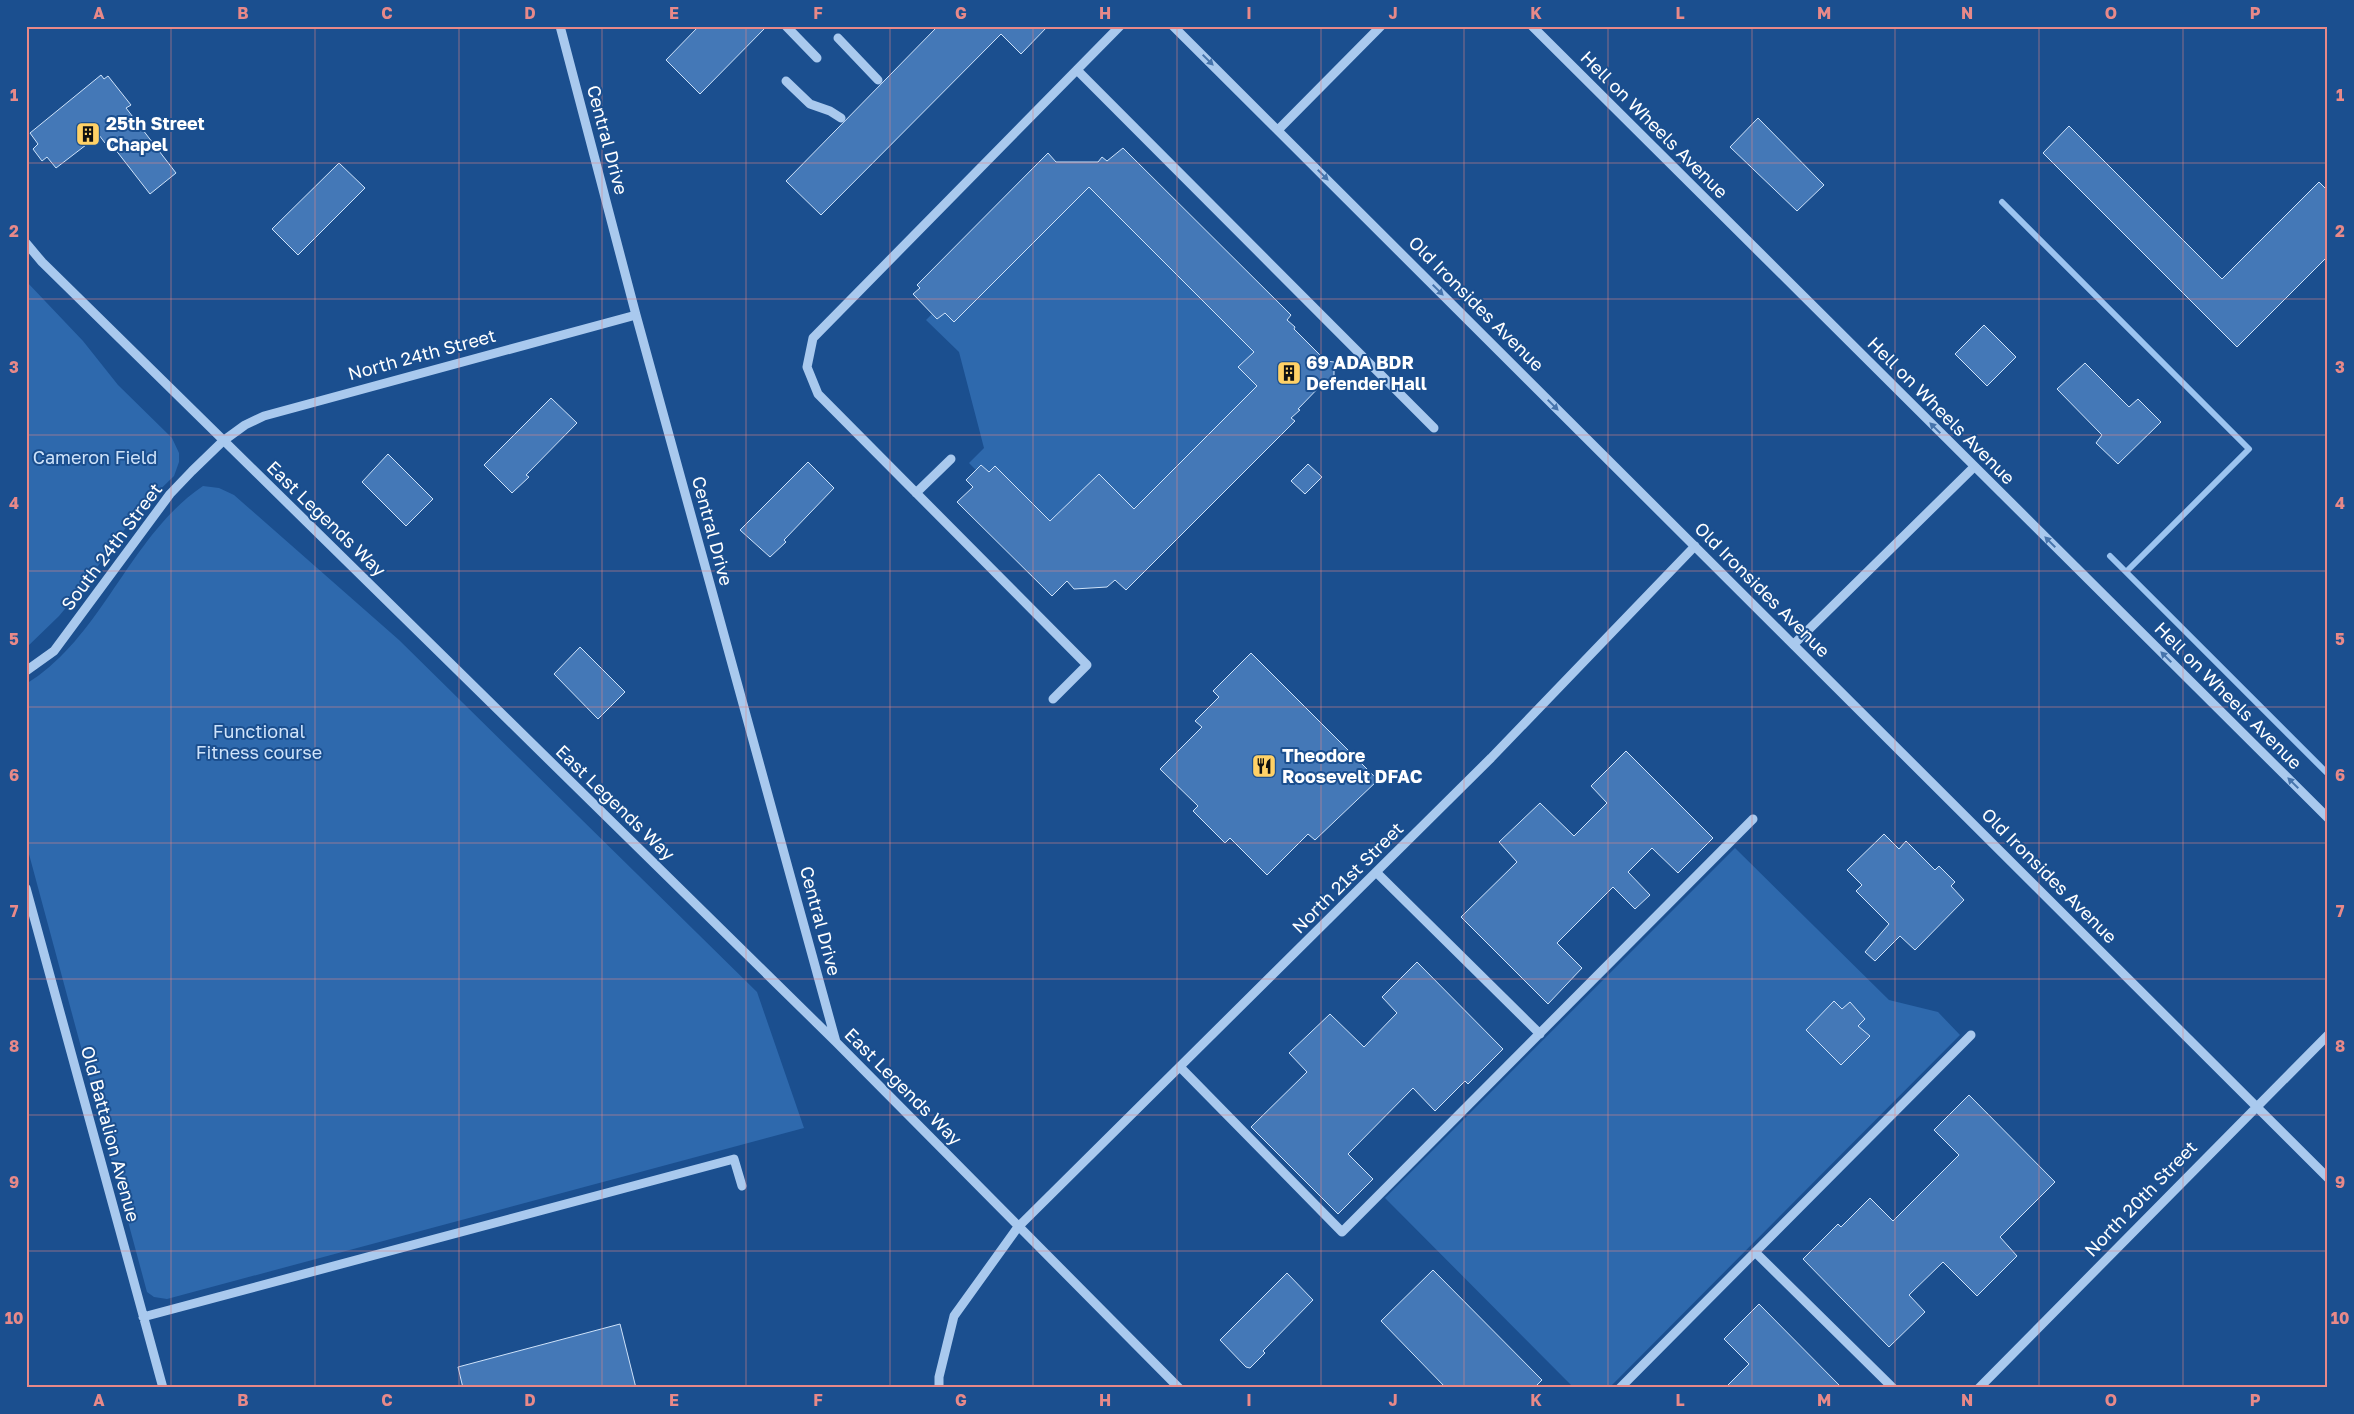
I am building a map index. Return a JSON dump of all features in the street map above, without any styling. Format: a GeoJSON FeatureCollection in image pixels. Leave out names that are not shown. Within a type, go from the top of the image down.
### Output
{"type":"FeatureCollection","features":[{"type":"Feature","properties":{"kind":"street","name":"Central Drive"},"geometry":{"type":"LineString","coordinates":[[560,26],[636,315],[837,1043]]}},
{"type":"Feature","properties":{"kind":"street"},"geometry":{"type":"LineString","coordinates":[[786,26],[817,58]]}},
{"type":"Feature","properties":{"kind":"street"},"geometry":{"type":"LineString","coordinates":[[1054,699],[1086,665],[818,394],[807,367],[813,338],[1078,71],[1120,26]]}},
{"type":"Feature","properties":{"kind":"street","name":"Old Ironsides Avenue"},"geometry":{"type":"LineString","coordinates":[[1173,26],[2328,1178]]}},
{"type":"Feature","properties":{"kind":"street"},"geometry":{"type":"LineString","coordinates":[[1278,130],[1381,26]]}},
{"type":"Feature","properties":{"kind":"street","name":"Hell on Wheels Avenue"},"geometry":{"type":"LineString","coordinates":[[1532,26],[2328,818]]}},
{"type":"Feature","properties":{"kind":"street"},"geometry":{"type":"LineString","coordinates":[[838,38],[878,80]]}},
{"type":"Feature","properties":{"kind":"street"},"geometry":{"type":"LineString","coordinates":[[1078,71],[1434,428]]}},
{"type":"Feature","properties":{"kind":"street"},"geometry":{"type":"LineString","coordinates":[[786,81],[810,104],[830,111],[841,118]]}},
{"type":"Feature","properties":{"kind":"street","name":"East Legends Way"},"geometry":{"type":"LineString","coordinates":[[26,243],[42,262],[223,441],[837,1043],[1179,1388]]}},
{"type":"Feature","properties":{"kind":"street","name":"North 24th Street"},"geometry":{"type":"LineString","coordinates":[[223,441],[246,425],[264,416],[636,315]]}},
{"type":"Feature","properties":{"kind":"street","name":"South 24th Street"},"geometry":{"type":"LineString","coordinates":[[26,671],[54,651],[170,494],[223,441]]}},
{"type":"Feature","properties":{"kind":"street"},"geometry":{"type":"LineString","coordinates":[[916,493],[951,459]]}},
{"type":"Feature","properties":{"kind":"street"},"geometry":{"type":"LineString","coordinates":[[1794,644],[1974,467]]}},
{"type":"Feature","properties":{"kind":"street","name":"North 21st Street"},"geometry":{"type":"LineString","coordinates":[[1018,1227],[1491,758],[1695,546]]}},
{"type":"Feature","properties":{"kind":"street"},"geometry":{"type":"LineString","coordinates":[[1180,1068],[1342,1232],[1753,819]]}},
{"type":"Feature","properties":{"kind":"street"},"geometry":{"type":"LineString","coordinates":[[1376,872],[1540,1034]]}},
{"type":"Feature","properties":{"kind":"street","name":"Old Battalion Avenue"},"geometry":{"type":"LineString","coordinates":[[26,888],[163,1388]]}},
{"type":"Feature","properties":{"kind":"street"},"geometry":{"type":"LineString","coordinates":[[1620,1388],[1971,1035]]}},
{"type":"Feature","properties":{"kind":"street","name":"North 20th Street"},"geometry":{"type":"LineString","coordinates":[[1979,1388],[2255,1106],[2328,1035]]}},
{"type":"Feature","properties":{"kind":"street"},"geometry":{"type":"LineString","coordinates":[[143,1317],[734,1159],[742,1186]]}},
{"type":"Feature","properties":{"kind":"street"},"geometry":{"type":"LineString","coordinates":[[939,1388],[939,1377],[954,1316],[1018,1227]]}},
{"type":"Feature","properties":{"kind":"street"},"geometry":{"type":"LineString","coordinates":[[1755,1252],[1893,1388]]}},
{"type":"Feature","properties":{"kind":"green space"},"geometry":{"type":"Polygon","coordinates":[[[1087,185],[1254,352],[1238,367],[1257,386],[1086,556],[995,466],[989,472],[981,465],[976,470],[969,463],[984,448],[959,352],[926,320],[932,314],[937,319],[945,313],[1087,185]]]}},
{"type":"Feature","properties":{"kind":"green space","name":"Cameron Field"},"geometry":{"type":"Polygon","coordinates":[[[26,281],[83,341],[118,385],[172,438],[179,453],[179,462],[174,476],[138,511],[79,592],[59,616],[26,648],[26,281]]]}},
{"type":"Feature","properties":{"kind":"green space","name":"Functional Fitness course"},"geometry":{"type":"Polygon","coordinates":[[[203,486],[219,488],[234,495],[399,640],[757,992],[804,1128],[167,1299],[154,1297],[147,1292],[26,843],[26,684],[53,664],[76,640],[155,531],[177,507],[203,486]]]}},
{"type":"Feature","properties":{"kind":"green space"},"geometry":{"type":"Polygon","coordinates":[[[1735,848],[1889,1000],[1938,1012],[1960,1035],[1609,1388],[1574,1388],[1385,1198],[1735,848]]]}},
{"type":"Feature","properties":{"kind":"building"},"geometry":{"type":"Polygon","coordinates":[[[699,26],[767,26],[700,94],[666,60],[699,26]]]}},
{"type":"Feature","properties":{"kind":"building"},"geometry":{"type":"Polygon","coordinates":[[[938,26],[1048,26],[1021,54],[1001,34],[821,215],[786,181],[938,26]]]}},
{"type":"Feature","properties":{"kind":"building","name":"25th Street Chapel"},"geometry":{"type":"Polygon","coordinates":[[[101,75],[104,79],[108,76],[131,105],[126,108],[176,173],[150,194],[108,140],[105,143],[99,135],[56,168],[47,157],[42,161],[33,149],[38,144],[30,133],[101,75]]]}},
{"type":"Feature","properties":{"kind":"building"},"geometry":{"type":"Polygon","coordinates":[[[1758,118],[1824,185],[1797,211],[1730,147],[1758,118]]]}},
{"type":"Feature","properties":{"kind":"building"},"geometry":{"type":"Polygon","coordinates":[[[2069,126],[2222,279],[2319,182],[2328,191],[2328,256],[2237,347],[2043,153],[2069,126]]]}},
{"type":"Feature","properties":{"kind":"building"},"geometry":{"type":"Polygon","coordinates":[[[1123,148],[1291,315],[1287,320],[1295,327],[1294,329],[1326,361],[1334,362],[1334,380],[1326,380],[1291,418],[1295,421],[1126,590],[1115,580],[1107,587],[1074,589],[1067,581],[1052,596],[957,502],[973,487],[966,480],[981,465],[989,472],[995,466],[1050,521],[1099,474],[1134,509],[1257,386],[1238,367],[1254,352],[1089,187],[954,322],[945,313],[937,319],[913,294],[920,288],[917,285],[1048,153],[1056,162],[1098,162],[1102,157],[1107,161],[1123,148]]]}},
{"type":"Feature","properties":{"kind":"building"},"geometry":{"type":"Polygon","coordinates":[[[339,163],[365,188],[298,255],[272,229],[339,163]]]}},
{"type":"Feature","properties":{"kind":"building"},"geometry":{"type":"Polygon","coordinates":[[[1984,325],[2016,357],[1987,386],[1955,354],[1984,325]]]}},
{"type":"Feature","properties":{"kind":"building"},"geometry":{"type":"Polygon","coordinates":[[[2085,363],[2129,407],[2138,399],[2161,422],[2118,464],[2096,443],[2102,435],[2057,389],[2085,363]]]}},
{"type":"Feature","properties":{"kind":"building"},"geometry":{"type":"Polygon","coordinates":[[[551,398],[577,423],[526,475],[529,477],[512,493],[484,465],[551,398]]]}},
{"type":"Feature","properties":{"kind":"building"},"geometry":{"type":"Polygon","coordinates":[[[388,454],[433,499],[406,526],[362,482],[388,454]]]}},
{"type":"Feature","properties":{"kind":"building"},"geometry":{"type":"Polygon","coordinates":[[[808,462],[834,488],[784,540],[786,542],[770,557],[740,530],[808,462]]]}},
{"type":"Feature","properties":{"kind":"building"},"geometry":{"type":"Polygon","coordinates":[[[1308,464],[1322,477],[1305,494],[1291,481],[1308,464]]]}},
{"type":"Feature","properties":{"kind":"building"},"geometry":{"type":"Polygon","coordinates":[[[580,647],[625,692],[598,719],[554,674],[580,647]]]}},
{"type":"Feature","properties":{"kind":"building","name":"Theodore Roosevelt DFAC"},"geometry":{"type":"Polygon","coordinates":[[[1251,653],[1378,780],[1315,840],[1308,834],[1267,875],[1230,838],[1225,843],[1193,811],[1198,806],[1160,769],[1202,727],[1195,721],[1219,697],[1213,691],[1251,653]]]}},
{"type":"Feature","properties":{"kind":"building"},"geometry":{"type":"Polygon","coordinates":[[[1626,751],[1713,838],[1678,873],[1652,848],[1628,872],[1650,895],[1635,909],[1613,887],[1557,943],[1582,968],[1548,1004],[1461,917],[1517,862],[1499,842],[1540,803],[1574,836],[1607,803],[1591,786],[1626,751]]]}},
{"type":"Feature","properties":{"kind":"building"},"geometry":{"type":"Polygon","coordinates":[[[1884,834],[1899,849],[1906,841],[1935,870],[1939,866],[1955,882],[1951,886],[1964,900],[1915,950],[1900,936],[1875,961],[1865,952],[1889,924],[1856,891],[1862,885],[1847,870],[1884,834]]]}},
{"type":"Feature","properties":{"kind":"building"},"geometry":{"type":"Polygon","coordinates":[[[1417,962],[1503,1049],[1468,1084],[1465,1081],[1435,1111],[1413,1088],[1348,1154],[1373,1179],[1338,1214],[1251,1127],[1307,1072],[1289,1053],[1330,1014],[1364,1047],[1397,1013],[1382,997],[1417,962]]]}},
{"type":"Feature","properties":{"kind":"building"},"geometry":{"type":"Polygon","coordinates":[[[1834,1001],[1842,1009],[1850,1002],[1865,1019],[1858,1026],[1870,1036],[1841,1065],[1806,1030],[1834,1001]]]}},
{"type":"Feature","properties":{"kind":"building"},"geometry":{"type":"Polygon","coordinates":[[[1969,1095],[2055,1182],[2000,1237],[2017,1256],[1977,1296],[1943,1262],[1909,1295],[1925,1312],[1889,1347],[1803,1259],[1838,1224],[1841,1227],[1870,1198],[1893,1221],[1959,1155],[1934,1130],[1969,1095]]]}},
{"type":"Feature","properties":{"kind":"building"},"geometry":{"type":"Polygon","coordinates":[[[1433,1270],[1542,1380],[1534,1388],[1446,1388],[1381,1321],[1433,1270]]]}},
{"type":"Feature","properties":{"kind":"building"},"geometry":{"type":"Polygon","coordinates":[[[1287,1273],[1313,1300],[1263,1351],[1265,1353],[1250,1368],[1246,1367],[1220,1340],[1287,1273]]]}},
{"type":"Feature","properties":{"kind":"building"},"geometry":{"type":"Polygon","coordinates":[[[1759,1304],[1842,1388],[1725,1388],[1749,1364],[1724,1339],[1759,1304]]]}},
{"type":"Feature","properties":{"kind":"building"},"geometry":{"type":"Polygon","coordinates":[[[620,1324],[636,1388],[463,1388],[458,1367],[620,1324]]]}},
{"type":"Feature","properties":{"kind":"waterway"},"geometry":{"type":"LineString","coordinates":[[2002,202],[2249,449],[2126,572]]}},
{"type":"Feature","properties":{"kind":"waterway"},"geometry":{"type":"LineString","coordinates":[[2110,556],[2328,774]]}},
{"type":"Feature","properties":{"kind":"place","name":"25th Street Chapel"},"geometry":{"type":"Point","coordinates":[88,134]}},
{"type":"Feature","properties":{"kind":"place","name":"69 ADA BDR Defender Hall"},"geometry":{"type":"Point","coordinates":[1289,373]}},
{"type":"Feature","properties":{"kind":"place","name":"Theodore Roosevelt DFAC"},"geometry":{"type":"Point","coordinates":[1264,766]}}]}
